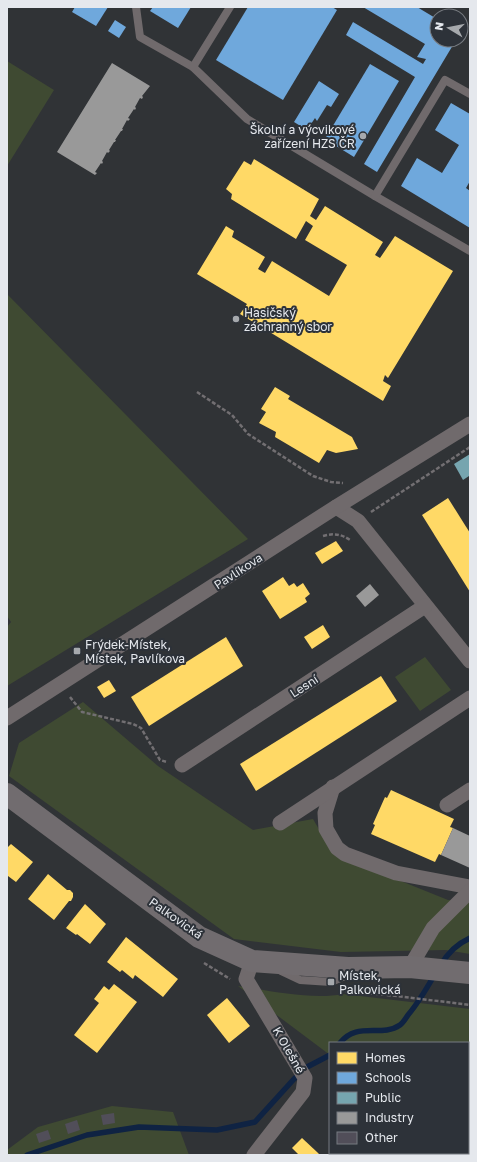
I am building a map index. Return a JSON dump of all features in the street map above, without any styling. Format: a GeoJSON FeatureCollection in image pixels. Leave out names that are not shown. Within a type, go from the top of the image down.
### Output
{"type":"FeatureCollection","features":[{"type":"Feature","properties":{"kind":"street","name":"Pavlíkova"},"geometry":{"type":"LineString","coordinates":[[7,718],[336,507],[470,424]]}},
{"type":"Feature","properties":{"kind":"street"},"geometry":{"type":"LineString","coordinates":[[336,507],[358,521],[470,661]]}},
{"type":"Feature","properties":{"kind":"street","name":"Lesní"},"geometry":{"type":"LineString","coordinates":[[182,766],[425,606]]}},
{"type":"Feature","properties":{"kind":"street"},"geometry":{"type":"LineString","coordinates":[[280,823],[470,698]]}},
{"type":"Feature","properties":{"kind":"street"},"geometry":{"type":"LineString","coordinates":[[333,787],[325,813],[326,829],[337,848],[345,854],[396,873],[470,887]]}},
{"type":"Feature","properties":{"kind":"street"},"geometry":{"type":"LineString","coordinates":[[447,805],[470,790]]}},
{"type":"Feature","properties":{"kind":"street","name":"Palkovická"},"geometry":{"type":"LineString","coordinates":[[8,792],[199,937],[257,962],[362,968],[416,968],[461,972]]}},
{"type":"Feature","properties":{"kind":"street"},"geometry":{"type":"LineString","coordinates":[[416,968],[433,928],[470,891]]}},
{"type":"Feature","properties":{"kind":"street","name":"K Olešné"},"geometry":{"type":"LineString","coordinates":[[254,1155],[303,1092],[302,1072],[246,979],[257,962]]}},
{"type":"Feature","properties":{"kind":"lane"},"geometry":{"type":"LineString","coordinates":[[136,7],[140,38],[193,67],[247,119],[375,196],[470,250]]}},
{"type":"Feature","properties":{"kind":"lane"},"geometry":{"type":"LineString","coordinates":[[193,67],[230,7]]}},
{"type":"Feature","properties":{"kind":"lane"},"geometry":{"type":"LineString","coordinates":[[375,196],[445,80],[470,94]]}},
{"type":"Feature","properties":{"kind":"path"},"geometry":{"type":"LineString","coordinates":[[197,392],[232,415],[248,434],[313,476],[331,482],[347,483]]}},
{"type":"Feature","properties":{"kind":"path"},"geometry":{"type":"LineString","coordinates":[[358,521],[470,447]]}},
{"type":"Feature","properties":{"kind":"path"},"geometry":{"type":"LineString","coordinates":[[70,696],[82,712],[133,724],[141,728],[160,760],[182,766]]}},
{"type":"Feature","properties":{"kind":"path"},"geometry":{"type":"LineString","coordinates":[[410,997],[470,1005]]}},
{"type":"Feature","properties":{"kind":"green space"},"geometry":{"type":"Polygon","coordinates":[[[7,61],[54,90],[7,166],[7,61]]]}},
{"type":"Feature","properties":{"kind":"green space"},"geometry":{"type":"Polygon","coordinates":[[[7,294],[248,539],[7,686],[7,627],[11,622],[7,616],[7,294]]]}},
{"type":"Feature","properties":{"kind":"green space"},"geometry":{"type":"Polygon","coordinates":[[[425,657],[451,690],[420,711],[395,677],[425,657]]]}},
{"type":"Feature","properties":{"kind":"green space"},"geometry":{"type":"Polygon","coordinates":[[[83,702],[158,766],[253,830],[313,819],[331,850],[376,871],[448,900],[470,901],[470,954],[446,950],[341,952],[234,939],[9,776],[19,743],[83,702]]]}},
{"type":"Feature","properties":{"kind":"green space"},"geometry":{"type":"Polygon","coordinates":[[[238,986],[291,994],[331,996],[343,994],[470,1009],[469,1076],[469,1042],[329,1042],[329,1054],[238,986]]]}},
{"type":"Feature","properties":{"kind":"green space"},"geometry":{"type":"Polygon","coordinates":[[[112,1106],[173,1112],[189,1155],[7,1155],[7,1150],[38,1127],[112,1106]]]}},
{"type":"Feature","properties":{"kind":"building: Homes"},"geometry":{"type":"Polygon","coordinates":[[[254,159],[319,199],[310,216],[316,220],[325,206],[383,242],[375,255],[380,258],[395,236],[453,271],[388,378],[385,375],[383,381],[391,386],[383,401],[240,314],[247,304],[197,274],[226,226],[234,231],[232,237],[265,257],[258,269],[265,273],[272,261],[329,296],[347,265],[305,240],[313,226],[306,221],[296,239],[231,199],[232,194],[226,189],[244,161],[251,165],[254,159]]]}},
{"type":"Feature","properties":{"kind":"building: Homes"},"geometry":{"type":"Polygon","coordinates":[[[275,387],[290,396],[288,399],[352,437],[358,449],[336,453],[327,450],[319,463],[275,437],[276,432],[259,423],[266,412],[261,409],[275,387]]]}},
{"type":"Feature","properties":{"kind":"building: Homes"},"geometry":{"type":"Polygon","coordinates":[[[448,498],[470,533],[470,592],[422,515],[448,498]]]}},
{"type":"Feature","properties":{"kind":"building: Homes"},"geometry":{"type":"Polygon","coordinates":[[[336,541],[343,551],[322,564],[315,553],[336,541]]]}},
{"type":"Feature","properties":{"kind":"building: Homes"},"geometry":{"type":"Polygon","coordinates":[[[283,577],[289,586],[294,583],[297,587],[303,583],[310,594],[305,598],[307,602],[280,619],[262,591],[283,577]]]}},
{"type":"Feature","properties":{"kind":"building: Homes"},"geometry":{"type":"Polygon","coordinates":[[[323,625],[330,637],[312,649],[304,637],[323,625]]]}},
{"type":"Feature","properties":{"kind":"building: Homes"},"geometry":{"type":"Polygon","coordinates":[[[226,637],[243,666],[149,726],[131,697],[226,637]]]}},
{"type":"Feature","properties":{"kind":"building: Homes"},"geometry":{"type":"Polygon","coordinates":[[[381,676],[397,701],[256,791],[240,764],[381,676]]]}},
{"type":"Feature","properties":{"kind":"building: Homes"},"geometry":{"type":"Polygon","coordinates":[[[109,680],[116,691],[104,698],[97,687],[109,680]]]}},
{"type":"Feature","properties":{"kind":"building: Homes"},"geometry":{"type":"Polygon","coordinates":[[[391,790],[454,819],[450,827],[453,828],[441,855],[439,854],[435,862],[371,834],[375,825],[373,824],[385,797],[387,798],[391,790]]]}},
{"type":"Feature","properties":{"kind":"building: Homes"},"geometry":{"type":"Polygon","coordinates":[[[11,844],[33,862],[16,882],[8,876],[7,877],[7,848],[11,844]]]}},
{"type":"Feature","properties":{"kind":"building: Homes"},"geometry":{"type":"Polygon","coordinates":[[[48,874],[67,890],[70,890],[73,893],[71,901],[69,901],[54,920],[28,899],[48,874]]]}},
{"type":"Feature","properties":{"kind":"building: Homes"},"geometry":{"type":"Polygon","coordinates":[[[85,904],[106,924],[90,944],[66,928],[85,904]]]}},
{"type":"Feature","properties":{"kind":"building: Homes"},"geometry":{"type":"Polygon","coordinates":[[[126,937],[178,979],[163,997],[135,975],[133,979],[122,970],[120,972],[107,962],[126,937]]]}},
{"type":"Feature","properties":{"kind":"building: Homes"},"geometry":{"type":"Polygon","coordinates":[[[114,984],[137,1002],[97,1053],[74,1035],[99,1003],[94,999],[104,986],[109,990],[114,984]]]}},
{"type":"Feature","properties":{"kind":"building: Homes"},"geometry":{"type":"Polygon","coordinates":[[[227,998],[250,1026],[229,1043],[207,1015],[227,998]]]}},
{"type":"Feature","properties":{"kind":"building: Homes"},"geometry":{"type":"Polygon","coordinates":[[[302,1138],[320,1155],[299,1155],[292,1148],[302,1138]]]}},
{"type":"Feature","properties":{"kind":"building: Schools"},"geometry":{"type":"Polygon","coordinates":[[[75,7],[108,7],[96,26],[72,12],[75,7]]]}},
{"type":"Feature","properties":{"kind":"building: Schools"},"geometry":{"type":"Polygon","coordinates":[[[153,7],[191,7],[178,28],[150,11],[153,7]]]}},
{"type":"Feature","properties":{"kind":"building: Schools"},"geometry":{"type":"Polygon","coordinates":[[[248,7],[332,7],[337,10],[283,100],[216,60],[248,7]]]}},
{"type":"Feature","properties":{"kind":"building: Schools"},"geometry":{"type":"Polygon","coordinates":[[[363,7],[417,7],[429,14],[429,48],[451,48],[377,172],[364,164],[415,77],[346,35],[353,22],[423,64],[426,59],[417,57],[425,44],[363,7]]]}},
{"type":"Feature","properties":{"kind":"building: Schools"},"geometry":{"type":"Polygon","coordinates":[[[115,20],[126,27],[119,38],[108,31],[115,20]]]}},
{"type":"Feature","properties":{"kind":"building: Schools"},"geometry":{"type":"Polygon","coordinates":[[[370,64],[399,81],[354,157],[325,139],[370,64]]]}},
{"type":"Feature","properties":{"kind":"building: Schools"},"geometry":{"type":"Polygon","coordinates":[[[319,81],[339,94],[331,107],[327,105],[317,121],[315,118],[307,130],[294,122],[319,81]]]}},
{"type":"Feature","properties":{"kind":"building: Schools"},"geometry":{"type":"Polygon","coordinates":[[[451,103],[470,114],[470,181],[466,188],[470,191],[470,228],[401,186],[417,158],[442,173],[459,145],[435,130],[451,103]]]}},
{"type":"Feature","properties":{"kind":"building: Public"},"geometry":{"type":"Polygon","coordinates":[[[470,454],[470,477],[469,476],[463,480],[454,464],[470,454]]]}},
{"type":"Feature","properties":{"kind":"building: Industry"},"geometry":{"type":"Polygon","coordinates":[[[112,63],[150,86],[142,96],[142,99],[140,98],[135,110],[134,109],[128,118],[130,119],[128,121],[127,120],[122,131],[109,150],[110,151],[108,153],[107,152],[102,164],[101,163],[95,172],[97,173],[95,175],[57,152],[112,63]]]}},
{"type":"Feature","properties":{"kind":"building: Industry"},"geometry":{"type":"Polygon","coordinates":[[[370,584],[379,595],[365,607],[356,596],[370,584]]]}},
{"type":"Feature","properties":{"kind":"building: Industry"},"geometry":{"type":"Polygon","coordinates":[[[453,828],[470,836],[470,868],[441,855],[453,828]]]}},
{"type":"Feature","properties":{"kind":"building: Other"},"geometry":{"type":"Polygon","coordinates":[[[114,1113],[115,1123],[103,1125],[101,1115],[114,1113]]]}},
{"type":"Feature","properties":{"kind":"building: Other"},"geometry":{"type":"Polygon","coordinates":[[[77,1120],[80,1130],[68,1134],[65,1124],[77,1120]]]}},
{"type":"Feature","properties":{"kind":"building: Other"},"geometry":{"type":"Polygon","coordinates":[[[48,1130],[51,1139],[39,1143],[36,1134],[48,1130]]]}},
{"type":"Feature","properties":{"kind":"waterway"},"geometry":{"type":"LineString","coordinates":[[441,965],[453,949],[470,938]]}},
{"type":"Feature","properties":{"kind":"waterway"},"geometry":{"type":"LineString","coordinates":[[341,1042],[347,1036],[354,1033],[361,1031],[393,1029],[400,1025],[419,1000],[435,974]]}},
{"type":"Feature","properties":{"kind":"waterway"},"geometry":{"type":"LineString","coordinates":[[27,1155],[87,1135],[139,1127],[217,1130],[255,1122],[294,1079],[307,1067],[329,1056]]}},
{"type":"Feature","properties":{"kind":"place","name":"Školní a výcvikové zařízení HZS ČR"},"geometry":{"type":"Point","coordinates":[363,136]}},
{"type":"Feature","properties":{"kind":"place","name":"Hasičský záchranný sbor"},"geometry":{"type":"Point","coordinates":[236,319]}},
{"type":"Feature","properties":{"kind":"place","name":"Frýdek-Místek, Místek, Pavlíkova"},"geometry":{"type":"Point","coordinates":[77,651]}},
{"type":"Feature","properties":{"kind":"place","name":"Místek, Palkovická"},"geometry":{"type":"Point","coordinates":[331,982]}}]}
